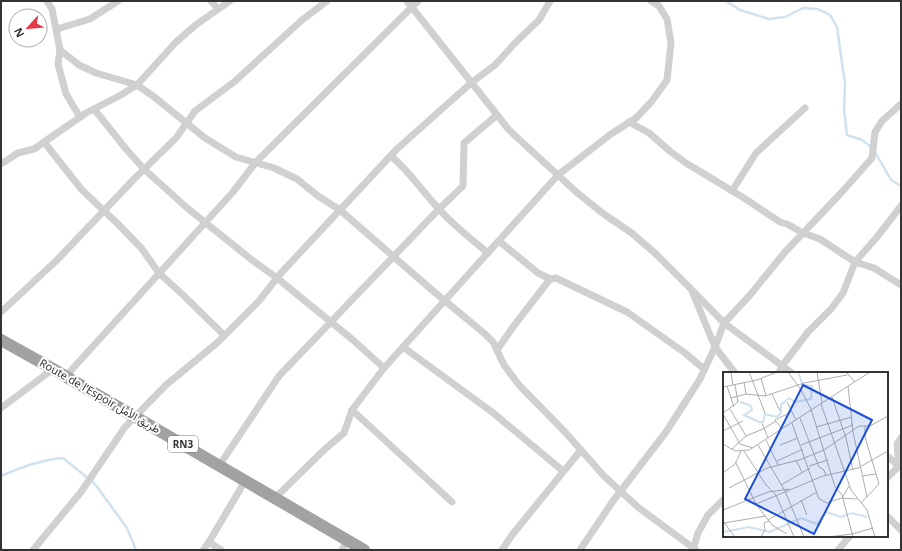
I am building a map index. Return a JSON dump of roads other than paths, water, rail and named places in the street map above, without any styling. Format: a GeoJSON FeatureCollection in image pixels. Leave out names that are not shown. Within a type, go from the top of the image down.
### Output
{"type":"FeatureCollection","features":[{"type":"Feature","properties":{"kind":"highway","name":"Route de l’Espoir طريق الأمل"},"geometry":{"type":"LineString","coordinates":[[1,340],[66,376],[275,498],[344,545],[364,550]]}},
{"type":"Feature","properties":{"kind":"street"},"geometry":{"type":"LineString","coordinates":[[47,1],[52,8],[57,29],[60,50],[58,64],[66,94],[80,117]]}},
{"type":"Feature","properties":{"kind":"street"},"geometry":{"type":"LineString","coordinates":[[57,29],[90,19],[118,1]]}},
{"type":"Feature","properties":{"kind":"street"},"geometry":{"type":"LineString","coordinates":[[211,1],[218,9]]}},
{"type":"Feature","properties":{"kind":"street"},"geometry":{"type":"LineString","coordinates":[[1,164],[18,153],[34,149],[80,117],[137,85],[176,42],[197,24],[230,1]]}},
{"type":"Feature","properties":{"kind":"street"},"geometry":{"type":"LineString","coordinates":[[1,312],[57,260],[104,210],[176,138],[195,111],[234,82],[302,20],[327,1]]}},
{"type":"Feature","properties":{"kind":"street"},"geometry":{"type":"LineString","coordinates":[[407,1],[509,130],[574,190],[601,212],[633,234],[690,288],[724,323],[791,372]]}},
{"type":"Feature","properties":{"kind":"street"},"geometry":{"type":"LineString","coordinates":[[66,376],[233,192],[256,162],[418,1]]}},
{"type":"Feature","properties":{"kind":"street"},"geometry":{"type":"LineString","coordinates":[[32,550],[81,492],[125,427],[166,385],[224,335],[258,302],[277,278],[391,156],[471,83],[496,65],[516,42],[539,20],[550,1]]}},
{"type":"Feature","properties":{"kind":"street"},"geometry":{"type":"LineString","coordinates":[[275,498],[344,432],[352,410],[384,368],[558,175],[611,134],[636,118],[652,100],[667,80],[671,43],[667,19],[659,6],[651,1]]}},
{"type":"Feature","properties":{"kind":"street"},"geometry":{"type":"LineString","coordinates":[[60,50],[79,65],[96,73],[137,85],[205,138],[236,157],[274,168],[297,179],[318,196],[340,210],[485,334],[493,342],[504,365],[519,385],[547,413],[604,476],[638,508],[694,550],[698,532],[708,515],[723,500]]}},
{"type":"Feature","properties":{"kind":"street"},"geometry":{"type":"LineString","coordinates":[[580,550],[620,492],[666,432],[704,369],[715,347],[724,323],[750,295],[785,252],[872,158],[875,132],[882,121],[901,104]]}},
{"type":"Feature","properties":{"kind":"street"},"geometry":{"type":"LineString","coordinates":[[732,191],[756,154],[805,108]]}},
{"type":"Feature","properties":{"kind":"street"},"geometry":{"type":"LineString","coordinates":[[94,109],[144,169],[205,222],[331,322],[384,368]]}},
{"type":"Feature","properties":{"kind":"street"},"geometry":{"type":"LineString","coordinates":[[219,466],[279,376],[439,209],[463,186],[464,143],[497,115]]}},
{"type":"Feature","properties":{"kind":"street"},"geometry":{"type":"LineString","coordinates":[[629,122],[649,133],[676,156],[780,222],[787,224],[803,234],[820,239],[855,262],[874,268],[901,285]]}},
{"type":"Feature","properties":{"kind":"street"},"geometry":{"type":"LineString","coordinates":[[44,142],[82,190],[142,249],[159,273],[224,335]]}},
{"type":"Feature","properties":{"kind":"street"},"geometry":{"type":"LineString","coordinates":[[391,156],[405,168],[457,228],[488,253]]}},
{"type":"Feature","properties":{"kind":"street"},"geometry":{"type":"LineString","coordinates":[[779,372],[782,366],[808,332],[827,314],[843,293],[855,262],[901,206]]}},
{"type":"Feature","properties":{"kind":"street"},"geometry":{"type":"LineString","coordinates":[[499,241],[538,273],[550,279],[556,278],[627,312],[704,369]]}},
{"type":"Feature","properties":{"kind":"street"},"geometry":{"type":"LineString","coordinates":[[497,350],[512,327],[550,279]]}},
{"type":"Feature","properties":{"kind":"street"},"geometry":{"type":"LineString","coordinates":[[690,288],[715,347],[734,372]]}},
{"type":"Feature","properties":{"kind":"street"},"geometry":{"type":"LineString","coordinates":[[403,347],[492,412],[563,471]]}},
{"type":"Feature","properties":{"kind":"street"},"geometry":{"type":"LineString","coordinates":[[1,408],[53,369]]}},
{"type":"Feature","properties":{"kind":"street"},"geometry":{"type":"LineString","coordinates":[[352,410],[452,502]]}},
{"type":"Feature","properties":{"kind":"street"},"geometry":{"type":"LineString","coordinates":[[888,477],[899,466],[898,444],[901,438]]}},
{"type":"Feature","properties":{"kind":"street"},"geometry":{"type":"LineString","coordinates":[[502,550],[512,535],[581,450]]}},
{"type":"Feature","properties":{"kind":"street"},"geometry":{"type":"LineString","coordinates":[[888,457],[899,466]]}},
{"type":"Feature","properties":{"kind":"street"},"geometry":{"type":"LineString","coordinates":[[203,550],[245,481]]}},
{"type":"Feature","properties":{"kind":"street"},"geometry":{"type":"LineString","coordinates":[[888,517],[901,530]]}},
{"type":"Feature","properties":{"kind":"street"},"geometry":{"type":"LineString","coordinates":[[838,550],[849,537]]}},
{"type":"Feature","properties":{"kind":"street"},"geometry":{"type":"LineString","coordinates":[[209,542],[220,550]]}},
{"type":"Feature","properties":{"kind":"waterway"},"geometry":{"type":"LineString","coordinates":[[726,1],[740,10],[769,19],[785,17],[803,8],[818,9],[830,15],[837,27],[845,84],[844,109],[847,135],[862,140],[871,147]]}},
{"type":"Feature","properties":{"kind":"waterway"},"geometry":{"type":"LineString","coordinates":[[875,152],[891,180],[901,186]]}},
{"type":"Feature","properties":{"kind":"waterway"},"geometry":{"type":"LineString","coordinates":[[1,476],[31,464],[63,458],[95,484],[127,528],[136,550]]}}]}
